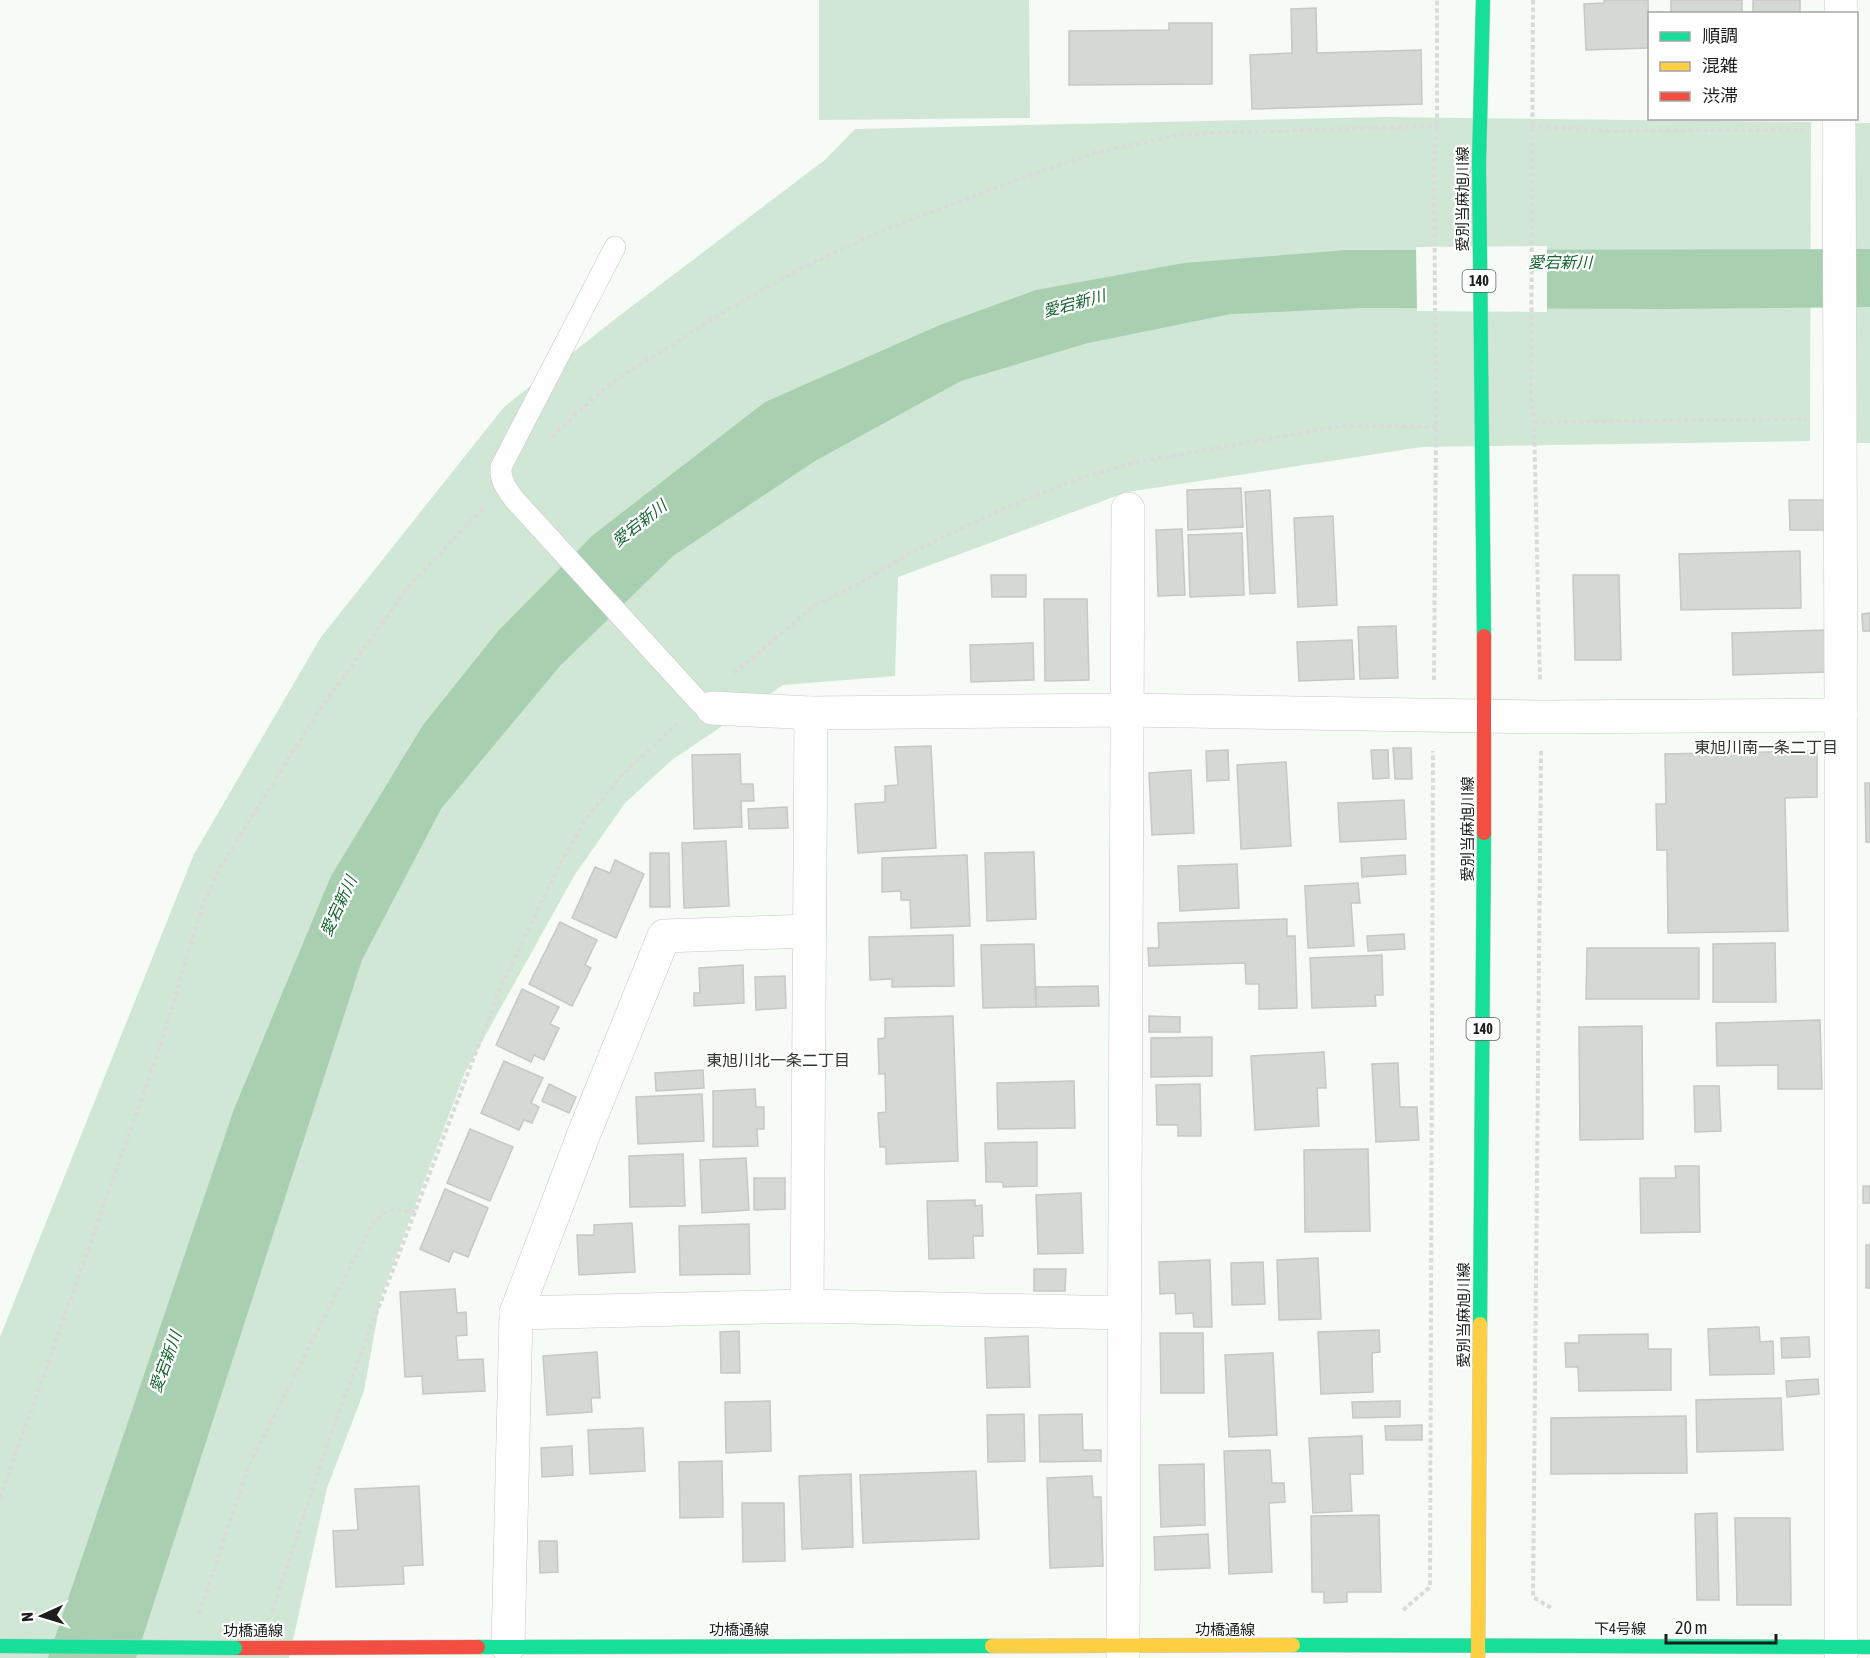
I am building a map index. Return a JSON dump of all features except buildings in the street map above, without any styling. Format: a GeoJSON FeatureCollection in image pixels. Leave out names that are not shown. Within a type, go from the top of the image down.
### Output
{"type":"FeatureCollection","features":[{"type":"Feature","properties":{"kind":"street","name":"愛別当麻旭川線"},"geometry":{"type":"LineString","coordinates":[[1478,1652],[1485,716],[1479,163],[1483,0]]}},
{"type":"Feature","properties":{"kind":"street"},"geometry":{"type":"LineString","coordinates":[[1838,135],[1839,410],[1851,706],[1851,1650]]}},
{"type":"Feature","properties":{"kind":"street"},"geometry":{"type":"LineString","coordinates":[[1123,1652],[1128,509]]}},
{"type":"Feature","properties":{"kind":"street"},"geometry":{"type":"LineString","coordinates":[[706,705],[811,713],[1128,710],[1541,717],[1851,706]]}},
{"type":"Feature","properties":{"kind":"street"},"geometry":{"type":"LineString","coordinates":[[807,1306],[811,713]]}},
{"type":"Feature","properties":{"kind":"street"},"geometry":{"type":"LineString","coordinates":[[508,1647],[516,1313],[585,1131],[664,936],[809,931]]}},
{"type":"Feature","properties":{"kind":"street"},"geometry":{"type":"LineString","coordinates":[[516,1313],[807,1306],[1124,1313]]}},
{"type":"Feature","properties":{"kind":"street","name":"下4号線"},"geometry":{"type":"LineString","coordinates":[[1478,1652],[1564,1645],[1851,1650]]}},
{"type":"Feature","properties":{"kind":"street","name":"功橋通線"},"geometry":{"type":"LineString","coordinates":[[0,1646],[259,1648],[341,1653],[508,1647],[1123,1652],[1478,1652]]}},
{"type":"Feature","properties":{"kind":"lane"},"geometry":{"type":"LineString","coordinates":[[615,247],[501,467],[501,475],[509,492],[672,673],[706,705]]}},
{"type":"Feature","properties":{"kind":"path"},"geometry":{"type":"LineString","coordinates":[[1399,1613],[1430,1587],[1436,427],[1434,164],[1437,126],[1437,0]]}},
{"type":"Feature","properties":{"kind":"path"},"geometry":{"type":"LineString","coordinates":[[1533,0],[1531,399],[1534,422],[1541,717],[1533,1597],[1562,1615],[1564,1645]]}},
{"type":"Feature","properties":{"kind":"path"},"geometry":{"type":"LineString","coordinates":[[547,442],[608,385],[729,309],[801,268],[896,225],[1042,171],[1094,153],[1183,134],[1437,126]]}},
{"type":"Feature","properties":{"kind":"path"},"geometry":{"type":"LineString","coordinates":[[1531,126],[1610,131],[1838,135]]}},
{"type":"Feature","properties":{"kind":"path"},"geometry":{"type":"LineString","coordinates":[[1534,422],[1839,410]]}},
{"type":"Feature","properties":{"kind":"path"},"geometry":{"type":"LineString","coordinates":[[259,1648],[333,1428],[500,989],[557,870],[586,819],[622,775],[706,705],[814,606],[860,583],[912,552],[996,512],[1077,479],[1137,462],[1342,426],[1436,427]]}},
{"type":"Feature","properties":{"kind":"path"},"geometry":{"type":"LineString","coordinates":[[0,1498],[161,1044],[203,904],[220,868],[318,712],[408,587],[509,492]]}},
{"type":"Feature","properties":{"kind":"path"},"geometry":{"type":"LineString","coordinates":[[196,1624],[249,1465],[372,1224],[384,1213],[395,1209],[415,1212]]}},
{"type":"Feature","properties":{"kind":"shaded area"},"geometry":{"type":"Polygon","coordinates":[[[819,0],[1029,0],[1030,118],[819,120],[819,0]]]}},
{"type":"Feature","properties":{"kind":"shaded area"},"geometry":{"type":"Polygon","coordinates":[[[1385,117],[1811,122],[1810,441],[1422,447],[1127,492],[898,577],[895,676],[783,685],[672,760],[625,803],[574,876],[465,1072],[381,1297],[364,1391],[327,1488],[289,1658],[0,1658],[0,1337],[194,854],[321,637],[504,407],[619,316],[826,159],[855,129],[1385,117]]]}},
{"type":"Feature","properties":{"kind":"shaded area"},"geometry":{"type":"Polygon","coordinates":[[[1845,123],[1870,123],[1870,443],[1851,443],[1845,123]]]}},
{"type":"Feature","properties":{"kind":"water","name":"愛宕新川"},"geometry":{"type":"Polygon","coordinates":[[[1870,249],[1870,307],[1363,308],[1231,314],[1088,343],[961,381],[815,461],[673,556],[560,666],[441,809],[362,960],[136,1658],[48,1658],[234,1109],[331,876],[423,725],[499,630],[593,535],[765,402],[940,325],[1036,290],[1184,263],[1347,250],[1870,249]]]}},
{"type":"Feature","properties":{"kind":"pier"},"geometry":{"type":"Polygon","coordinates":[[[1547,246],[1547,312],[1417,311],[1416,247],[1547,246]]]}},
{"type":"Feature","properties":{"kind":"traffic: fast"},"geometry":{"type":"LineString","coordinates":[[1483,0],[1479,163],[1484,636]]}},
{"type":"Feature","properties":{"kind":"traffic: fast"},"geometry":{"type":"LineString","coordinates":[[1480,1324],[1484,833]]}},
{"type":"Feature","properties":{"kind":"traffic: fast"},"geometry":{"type":"LineString","coordinates":[[1293,1645],[1870,1647]]}},
{"type":"Feature","properties":{"kind":"traffic: fast"},"geometry":{"type":"LineString","coordinates":[[0,1646],[235,1648]]}},
{"type":"Feature","properties":{"kind":"traffic: fast"},"geometry":{"type":"LineString","coordinates":[[478,1647],[992,1646]]}},
{"type":"Feature","properties":{"kind":"traffic: slow"},"geometry":{"type":"LineString","coordinates":[[1478,1658],[1480,1324]]}},
{"type":"Feature","properties":{"kind":"traffic: slow"},"geometry":{"type":"LineString","coordinates":[[992,1646],[1293,1645]]}},
{"type":"Feature","properties":{"kind":"traffic: jam"},"geometry":{"type":"LineString","coordinates":[[1484,636],[1484,833]]}},
{"type":"Feature","properties":{"kind":"traffic: jam"},"geometry":{"type":"LineString","coordinates":[[235,1648],[478,1647]]}},
{"type":"Feature","properties":{"kind":"district","name":"東旭川南一条二丁目"},"geometry":{"type":"Point","coordinates":[1766,747]}},
{"type":"Feature","properties":{"kind":"district","name":"東旭川北一条二丁目"},"geometry":{"type":"Point","coordinates":[778,1060]}}]}
